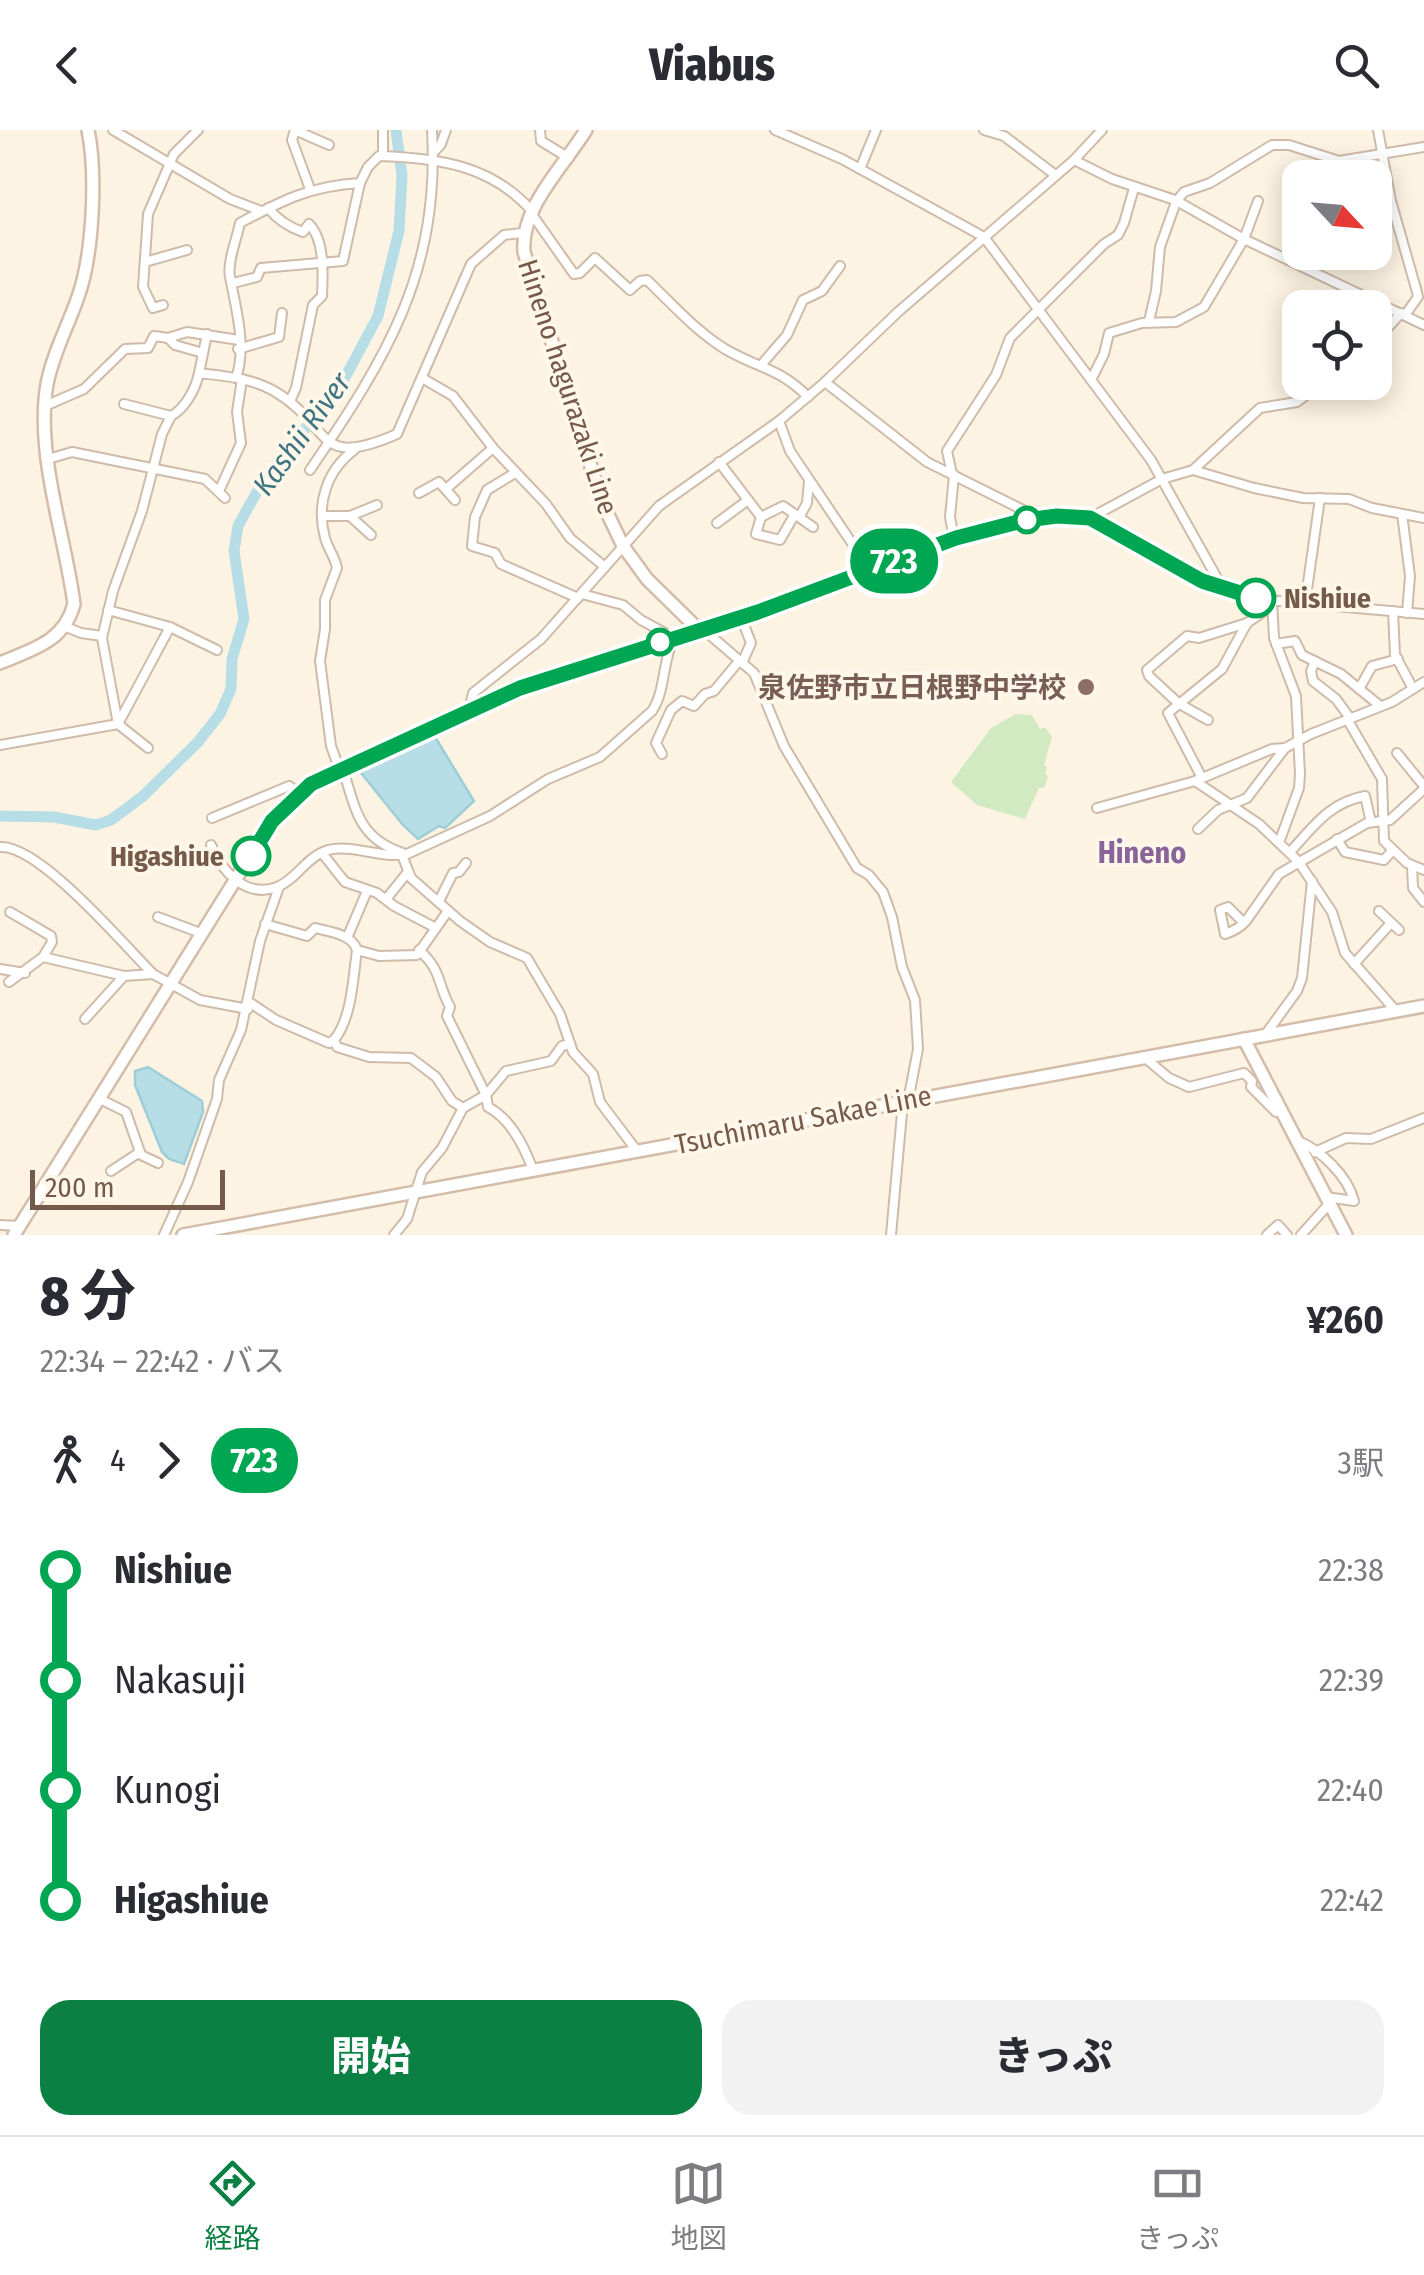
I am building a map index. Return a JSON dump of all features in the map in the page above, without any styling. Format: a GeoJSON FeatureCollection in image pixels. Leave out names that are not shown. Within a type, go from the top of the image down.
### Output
{"type":"FeatureCollection","features":[{"type":"Feature","properties":{"kind":"main road"},"geometry":{"type":"LineString","coordinates":[[0,663],[51,642],[66,626],[74,604],[48,459],[45,406],[47,382],[80,294],[90,246],[92,157],[88,130]]}},
{"type":"Feature","properties":{"kind":"main road","name":"Hineno hagurazaki Line"},"geometry":{"type":"LineString","coordinates":[[586,130],[532,212],[522,233],[524,252],[602,502],[623,546],[658,592],[701,629]]}},
{"type":"Feature","properties":{"kind":"main road"},"geometry":{"type":"LineString","coordinates":[[18,1230],[272,821],[299,793],[340,768],[520,688],[701,629]]}},
{"type":"Feature","properties":{"kind":"main road","name":"Tsuchimaru Sakae Line"},"geometry":{"type":"LineString","coordinates":[[187,1235],[1424,1006]]}},
{"type":"Feature","properties":{"kind":"main road"},"geometry":{"type":"LineString","coordinates":[[1244,1039],[1346,1235]]}},
{"type":"Feature","properties":{"kind":"street"},"geometry":{"type":"LineString","coordinates":[[113,130],[230,199],[265,209],[296,230],[303,232],[309,224],[314,228],[323,265],[322,296],[312,306],[290,402]]}},
{"type":"Feature","properties":{"kind":"street"},"geometry":{"type":"LineString","coordinates":[[163,305],[153,308],[143,288],[148,214],[170,164],[182,144],[198,130]]}},
{"type":"Feature","properties":{"kind":"street"},"geometry":{"type":"LineString","coordinates":[[310,189],[292,140],[295,130],[329,145]]}},
{"type":"Feature","properties":{"kind":"street"},"geometry":{"type":"LineString","coordinates":[[383,130],[383,156]]}},
{"type":"Feature","properties":{"kind":"street"},"geometry":{"type":"LineString","coordinates":[[310,470],[362,394],[414,286],[428,217],[432,130]]}},
{"type":"Feature","properties":{"kind":"street"},"geometry":{"type":"LineString","coordinates":[[433,156],[446,130]]}},
{"type":"Feature","properties":{"kind":"street"},"geometry":{"type":"LineString","coordinates":[[540,130],[541,141],[568,158]]}},
{"type":"Feature","properties":{"kind":"street"},"geometry":{"type":"LineString","coordinates":[[776,130],[860,169],[984,237],[1162,478],[1222,586]]}},
{"type":"Feature","properties":{"kind":"street"},"geometry":{"type":"LineString","coordinates":[[860,169],[876,130]]}},
{"type":"Feature","properties":{"kind":"street"},"geometry":{"type":"LineString","coordinates":[[984,130],[1004,136],[1054,174]]}},
{"type":"Feature","properties":{"kind":"street"},"geometry":{"type":"LineString","coordinates":[[469,710],[472,694],[540,640],[659,506],[808,397],[1074,160],[1091,134],[1102,130]]}},
{"type":"Feature","properties":{"kind":"street"},"geometry":{"type":"LineString","coordinates":[[1378,130],[1391,201],[1418,297],[1392,325]]}},
{"type":"Feature","properties":{"kind":"street"},"geometry":{"type":"LineString","coordinates":[[1149,322],[1160,247],[1176,202],[1184,192],[1210,183],[1272,146],[1288,145],[1340,161],[1424,147]]}},
{"type":"Feature","properties":{"kind":"street"},"geometry":{"type":"LineString","coordinates":[[233,283],[258,278],[261,268],[343,261],[360,183],[368,167],[383,156],[433,156],[503,183],[532,212],[574,274],[595,258],[630,290],[647,280],[686,321],[710,339],[790,379],[808,397]]}},
{"type":"Feature","properties":{"kind":"street"},"geometry":{"type":"LineString","coordinates":[[1074,160],[1134,188],[1176,202],[1424,324]]}},
{"type":"Feature","properties":{"kind":"street"},"geometry":{"type":"LineString","coordinates":[[48,459],[72,452],[206,479],[222,495],[241,442],[238,304],[229,275],[240,223],[310,189],[360,183]]}},
{"type":"Feature","properties":{"kind":"street"},"geometry":{"type":"LineString","coordinates":[[954,539],[950,517],[953,474],[947,451],[996,375],[1010,338],[1118,234],[1134,188]]}},
{"type":"Feature","properties":{"kind":"street"},"geometry":{"type":"LineString","coordinates":[[1091,380],[1109,333],[1149,322],[1176,322],[1204,307],[1244,238],[1258,201]]}},
{"type":"Feature","properties":{"kind":"street"},"geometry":{"type":"LineString","coordinates":[[199,372],[262,384],[290,402],[328,443],[347,450],[397,434],[471,264],[504,235],[522,233]]}},
{"type":"Feature","properties":{"kind":"street"},"geometry":{"type":"LineString","coordinates":[[145,262],[187,250]]}},
{"type":"Feature","properties":{"kind":"street"},"geometry":{"type":"LineString","coordinates":[[762,364],[787,335],[804,300],[822,291],[840,266]]}},
{"type":"Feature","properties":{"kind":"street"},"geometry":{"type":"LineString","coordinates":[[45,406],[84,389],[125,349],[148,348],[154,336],[168,338],[187,332],[238,344],[280,337],[282,313]]}},
{"type":"Feature","properties":{"kind":"street"},"geometry":{"type":"LineString","coordinates":[[124,404],[171,416],[177,414],[192,391],[207,334]]}},
{"type":"Feature","properties":{"kind":"street"},"geometry":{"type":"LineString","coordinates":[[168,338],[175,345],[203,353]]}},
{"type":"Feature","properties":{"kind":"street"},"geometry":{"type":"LineString","coordinates":[[422,378],[452,396],[493,448],[546,504],[570,538],[605,567]]}},
{"type":"Feature","properties":{"kind":"street"},"geometry":{"type":"LineString","coordinates":[[825,382],[927,462],[1038,517]]}},
{"type":"Feature","properties":{"kind":"street"},"geometry":{"type":"LineString","coordinates":[[1090,518],[1162,478],[1193,470],[1260,408],[1299,400]]}},
{"type":"Feature","properties":{"kind":"street"},"geometry":{"type":"LineString","coordinates":[[148,748],[118,724],[102,636],[171,416]]}},
{"type":"Feature","properties":{"kind":"street"},"geometry":{"type":"LineString","coordinates":[[779,421],[784,439],[809,481],[870,570]]}},
{"type":"Feature","properties":{"kind":"street"},"geometry":{"type":"LineString","coordinates":[[358,448],[345,458],[320,507],[337,568],[325,600],[320,662],[328,728],[367,834],[383,846],[405,854]]}},
{"type":"Feature","properties":{"kind":"street"},"geometry":{"type":"LineString","coordinates":[[446,489],[493,448]]}},
{"type":"Feature","properties":{"kind":"street"},"geometry":{"type":"LineString","coordinates":[[719,462],[761,518]]}},
{"type":"Feature","properties":{"kind":"street"},"geometry":{"type":"LineString","coordinates":[[1193,470],[1239,485],[1303,498],[1349,499],[1424,518]]}},
{"type":"Feature","properties":{"kind":"street"},"geometry":{"type":"LineString","coordinates":[[164,1235],[188,1182],[217,1098],[219,1080],[249,1005],[265,924],[280,887],[332,849],[405,854],[490,816],[548,780],[600,757],[658,702],[666,653],[674,638],[641,620],[623,604],[580,596],[501,564],[495,552],[472,546],[475,517],[488,490],[515,473]]}},
{"type":"Feature","properties":{"kind":"street"},"geometry":{"type":"LineString","coordinates":[[809,481],[807,504],[798,515],[780,540],[756,534],[761,518],[782,506],[798,515],[813,528]]}},
{"type":"Feature","properties":{"kind":"street"},"geometry":{"type":"LineString","coordinates":[[418,493],[439,482],[454,500]]}},
{"type":"Feature","properties":{"kind":"street"},"geometry":{"type":"LineString","coordinates":[[1306,604],[1320,498]]}},
{"type":"Feature","properties":{"kind":"street"},"geometry":{"type":"LineString","coordinates":[[717,523],[748,500]]}},
{"type":"Feature","properties":{"kind":"street"},"geometry":{"type":"LineString","coordinates":[[323,516],[350,516],[376,505]]}},
{"type":"Feature","properties":{"kind":"street"},"geometry":{"type":"LineString","coordinates":[[1402,514],[1410,576],[1408,613]]}},
{"type":"Feature","properties":{"kind":"street"},"geometry":{"type":"LineString","coordinates":[[350,516],[371,535]]}},
{"type":"Feature","properties":{"kind":"street"},"geometry":{"type":"LineString","coordinates":[[701,629],[954,539],[1038,517],[1090,518],[1202,581],[1271,604],[1424,614]]}},
{"type":"Feature","properties":{"kind":"street"},"geometry":{"type":"LineString","coordinates":[[1208,720],[1178,703],[1149,676],[1150,666],[1187,636],[1199,638],[1247,622],[1271,604]]}},
{"type":"Feature","properties":{"kind":"street"},"geometry":{"type":"LineString","coordinates":[[1271,604],[1276,644],[1294,686],[1298,742],[1299,788],[1280,840]]}},
{"type":"Feature","properties":{"kind":"street"},"geometry":{"type":"LineString","coordinates":[[108,610],[170,627],[217,650]]}},
{"type":"Feature","properties":{"kind":"street"},"geometry":{"type":"LineString","coordinates":[[1392,612],[1398,659],[1412,687]]}},
{"type":"Feature","properties":{"kind":"street"},"geometry":{"type":"LineString","coordinates":[[662,754],[656,743],[671,710],[682,701],[694,706],[705,694],[714,692],[751,643],[741,617]]}},
{"type":"Feature","properties":{"kind":"street"},"geometry":{"type":"LineString","coordinates":[[1247,622],[1222,669],[1168,713],[1198,778],[1227,805],[1280,840],[1298,861],[1332,912],[1345,953],[1396,1011]]}},
{"type":"Feature","properties":{"kind":"street"},"geometry":{"type":"LineString","coordinates":[[66,626],[102,636]]}},
{"type":"Feature","properties":{"kind":"street"},"geometry":{"type":"LineString","coordinates":[[118,724],[170,627]]}},
{"type":"Feature","properties":{"kind":"street"},"geometry":{"type":"LineString","coordinates":[[701,629],[754,673],[784,746],[857,868],[883,892],[892,918],[902,967],[914,1000],[918,1049],[905,1101],[891,1235]]}},
{"type":"Feature","properties":{"kind":"street"},"geometry":{"type":"LineString","coordinates":[[1276,644],[1295,641],[1302,655],[1342,674],[1379,705]]}},
{"type":"Feature","properties":{"kind":"street"},"geometry":{"type":"LineString","coordinates":[[1360,689],[1372,666],[1398,659]]}},
{"type":"Feature","properties":{"kind":"street"},"geometry":{"type":"LineString","coordinates":[[1315,661],[1313,681],[1336,699],[1382,779],[1384,841],[1412,866],[1424,870]]}},
{"type":"Feature","properties":{"kind":"street"},"geometry":{"type":"LineString","coordinates":[[1097,808],[1285,748],[1392,702],[1424,682]]}},
{"type":"Feature","properties":{"kind":"street"},"geometry":{"type":"LineString","coordinates":[[658,702],[671,710]]}},
{"type":"Feature","properties":{"kind":"street"},"geometry":{"type":"LineString","coordinates":[[0,744],[118,724]]}},
{"type":"Feature","properties":{"kind":"street"},"geometry":{"type":"LineString","coordinates":[[1198,830],[1227,805],[1247,798],[1285,748]]}},
{"type":"Feature","properties":{"kind":"street"},"geometry":{"type":"LineString","coordinates":[[1244,923],[1279,874],[1336,839],[1371,822],[1390,820],[1424,788],[1398,753]]}},
{"type":"Feature","properties":{"kind":"street"},"geometry":{"type":"LineString","coordinates":[[212,818],[289,786],[299,793]]}},
{"type":"Feature","properties":{"kind":"street"},"geometry":{"type":"LineString","coordinates":[[1290,852],[1328,810],[1346,799],[1364,796],[1371,822]]}},
{"type":"Feature","properties":{"kind":"street"},"geometry":{"type":"LineString","coordinates":[[1336,839],[1345,852],[1384,860],[1392,851]]}},
{"type":"Feature","properties":{"kind":"street"},"geometry":{"type":"LineString","coordinates":[[211,845],[220,866],[236,881],[264,889],[280,887]]}},
{"type":"Feature","properties":{"kind":"street"},"geometry":{"type":"LineString","coordinates":[[0,847],[18,850],[60,880],[104,920],[153,974],[200,1000],[249,1005],[329,1044],[340,1033],[351,994],[356,944],[316,928],[308,936],[265,924]]}},
{"type":"Feature","properties":{"kind":"street"},"geometry":{"type":"LineString","coordinates":[[322,853],[345,882],[386,898],[436,928]]}},
{"type":"Feature","properties":{"kind":"street"},"geometry":{"type":"LineString","coordinates":[[405,854],[407,872],[448,911],[490,942],[527,958],[560,1014],[578,1059],[593,1074],[600,1102],[637,1151]]}},
{"type":"Feature","properties":{"kind":"street"},"geometry":{"type":"LineString","coordinates":[[439,901],[453,873],[466,863]]}},
{"type":"Feature","properties":{"kind":"street"},"geometry":{"type":"LineString","coordinates":[[1412,866],[1413,888],[1424,902]]}},
{"type":"Feature","properties":{"kind":"street"},"geometry":{"type":"LineString","coordinates":[[386,898],[407,872]]}},
{"type":"Feature","properties":{"kind":"street"},"geometry":{"type":"LineString","coordinates":[[1265,1035],[1298,991],[1302,978],[1312,881]]}},
{"type":"Feature","properties":{"kind":"street"},"geometry":{"type":"LineString","coordinates":[[347,938],[367,891]]}},
{"type":"Feature","properties":{"kind":"street"},"geometry":{"type":"LineString","coordinates":[[357,950],[379,956],[417,954],[448,911]]}},
{"type":"Feature","properties":{"kind":"street"},"geometry":{"type":"LineString","coordinates":[[1354,964],[1395,926],[1379,911]]}},
{"type":"Feature","properties":{"kind":"street"},"geometry":{"type":"LineString","coordinates":[[9,982],[43,957],[51,936],[10,912]]}},
{"type":"Feature","properties":{"kind":"street"},"geometry":{"type":"LineString","coordinates":[[158,916],[203,934]]}},
{"type":"Feature","properties":{"kind":"street"},"geometry":{"type":"LineString","coordinates":[[419,950],[438,967],[441,990],[450,1007],[448,1016],[488,1107],[500,1113],[514,1130],[533,1170]]}},
{"type":"Feature","properties":{"kind":"street"},"geometry":{"type":"LineString","coordinates":[[43,957],[124,976],[153,974]]}},
{"type":"Feature","properties":{"kind":"street"},"geometry":{"type":"LineString","coordinates":[[0,968],[25,973]]}},
{"type":"Feature","properties":{"kind":"street"},"geometry":{"type":"LineString","coordinates":[[85,1019],[124,976]]}},
{"type":"Feature","properties":{"kind":"street"},"geometry":{"type":"LineString","coordinates":[[334,1040],[337,1048],[369,1056],[411,1058],[436,1076],[452,1100],[463,1108]]}},
{"type":"Feature","properties":{"kind":"street"},"geometry":{"type":"LineString","coordinates":[[394,1235],[406,1219],[422,1172],[442,1148],[463,1108],[486,1095],[506,1071],[551,1061],[562,1046],[570,1044]]}},
{"type":"Feature","properties":{"kind":"street"},"geometry":{"type":"LineString","coordinates":[[1144,1057],[1170,1078],[1189,1087],[1244,1073],[1252,1081],[1250,1087],[1276,1112],[1282,1112]]}},
{"type":"Feature","properties":{"kind":"street"},"geometry":{"type":"LineString","coordinates":[[100,1099],[126,1112],[140,1152],[158,1163]]}},
{"type":"Feature","properties":{"kind":"street"},"geometry":{"type":"LineString","coordinates":[[1314,1152],[1346,1138],[1372,1139],[1424,1118]]}},
{"type":"Feature","properties":{"kind":"street"},"geometry":{"type":"LineString","coordinates":[[1296,1140],[1347,1182],[1354,1201],[1328,1200],[1301,1235]]}},
{"type":"Feature","properties":{"kind":"street"},"geometry":{"type":"LineString","coordinates":[[111,1171],[140,1152]]}},
{"type":"Feature","properties":{"kind":"street"},"geometry":{"type":"LineString","coordinates":[[0,1225],[18,1230]]}},
{"type":"Feature","properties":{"kind":"street"},"geometry":{"type":"LineString","coordinates":[[1267,1235],[1278,1226],[1286,1235]]}},
{"type":"Feature","properties":{"kind":"green space"},"geometry":{"type":"Polygon","coordinates":[[[1016,714],[1032,715],[1040,729],[1045,727],[1052,737],[1044,765],[1048,776],[1025,819],[977,805],[951,782],[991,728],[1016,714]]]}},
{"type":"Feature","properties":{"kind":"water"},"geometry":{"type":"Polygon","coordinates":[[[432,732],[474,801],[445,828],[439,826],[418,839],[357,768],[432,732]]]}},
{"type":"Feature","properties":{"kind":"water"},"geometry":{"type":"Polygon","coordinates":[[[148,1067],[202,1101],[203,1112],[184,1164],[162,1152],[135,1085],[135,1071],[148,1067]]]}},
{"type":"Feature","properties":{"kind":"waterway","name":"Kashii River"},"geometry":{"type":"LineString","coordinates":[[0,816],[54,817],[96,825],[111,820],[142,797],[198,742],[220,714],[231,689],[232,659],[244,619],[234,551],[238,526],[264,479],[341,385],[378,316],[399,231],[402,176],[396,130]]}},
{"type":"Feature","properties":{"kind":"bus line","name":"723"},"geometry":{"type":"LineString","coordinates":[[251,856],[272,821],[311,784],[520,688],[758,612],[956,538],[1026,520],[1057,516],[1090,518],[1202,581],[1256,598]]}},
{"type":"Feature","properties":{"kind":"place","name":"Nishiue"},"geometry":{"type":"Point","coordinates":[1256,598]}},
{"type":"Feature","properties":{"kind":"place","name":"泉佐野市立日根野中学校"},"geometry":{"type":"Point","coordinates":[1086,687]}},
{"type":"Feature","properties":{"kind":"place","name":"Higashiue"},"geometry":{"type":"Point","coordinates":[251,856]}},
{"type":"Feature","properties":{"kind":"district","name":"Hineno"},"geometry":{"type":"Point","coordinates":[1142,853]}}]}
